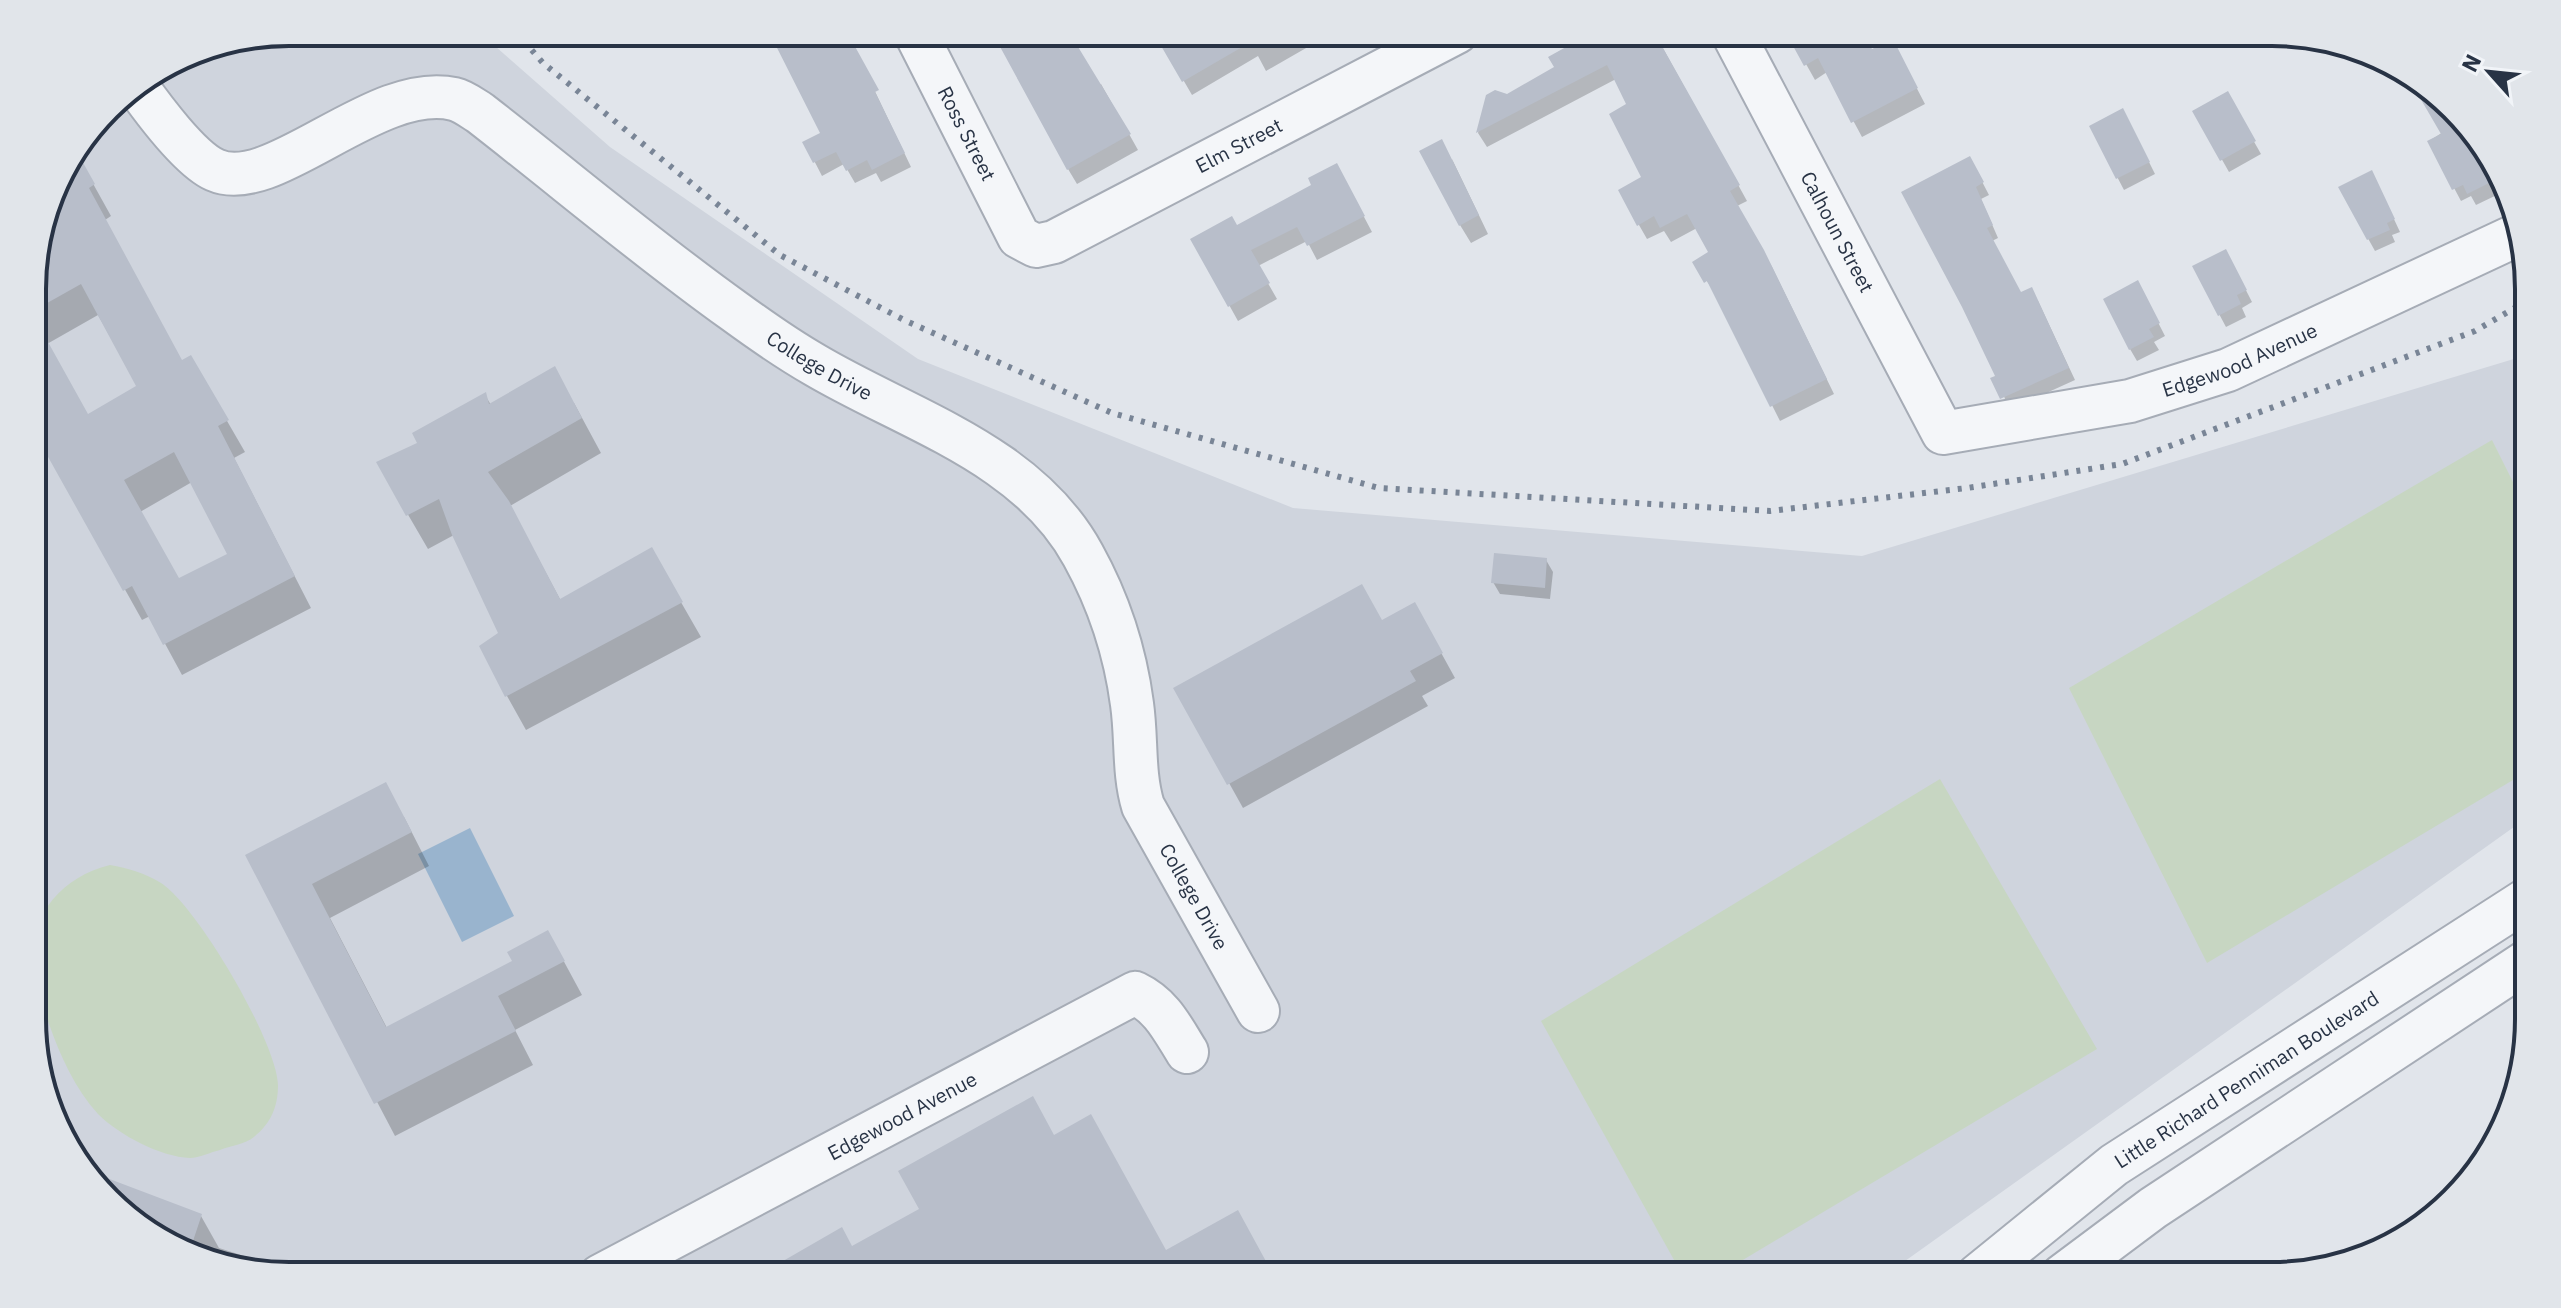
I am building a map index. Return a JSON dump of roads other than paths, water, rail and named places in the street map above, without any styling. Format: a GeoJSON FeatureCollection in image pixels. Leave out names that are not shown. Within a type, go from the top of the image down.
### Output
{"type":"FeatureCollection","features":[{"type":"Feature","properties":{"kind":"street","name":"Elm Street"},"geometry":{"type":"LineString","coordinates":[[1019,237],[1036,246],[1054,242],[1429,46]]}},
{"type":"Feature","properties":{"kind":"street","name":"Calhoun Street"},"geometry":{"type":"LineString","coordinates":[[1740,46],[1943,433]]}},
{"type":"Feature","properties":{"kind":"street","name":"Ross Street"},"geometry":{"type":"LineString","coordinates":[[922,47],[1019,237]]}},
{"type":"Feature","properties":{"kind":"street","name":"College Drive"},"geometry":{"type":"LineString","coordinates":[[144,95],[200,162],[217,171],[235,174],[277,162],[404,99],[430,96],[457,99],[480,113],[746,319],[814,365],[996,461],[1038,498],[1082,552],[1109,608],[1124,656],[1132,707],[1137,784],[1143,806],[1258,1011]]}},
{"type":"Feature","properties":{"kind":"street","name":"Edgewood Avenue"},"geometry":{"type":"LineString","coordinates":[[1943,433],[2130,401],[2228,370],[2509,238]]}},
{"type":"Feature","properties":{"kind":"street","name":"Little Richard Penniman Boulevard"},"geometry":{"type":"LineString","coordinates":[[1995,1261],[2114,1165],[2515,907]]}},
{"type":"Feature","properties":{"kind":"street"},"geometry":{"type":"LineString","coordinates":[[2082,1261],[2153,1208],[2515,969]]}},
{"type":"Feature","properties":{"kind":"street","name":"Edgewood Avenue"},"geometry":{"type":"LineString","coordinates":[[627,1262],[1135,993],[1164,1013],[1187,1052]]}},
{"type":"Feature","properties":{"kind":"water"},"geometry":{"type":"Polygon","coordinates":[[[470,828],[514,916],[462,942],[418,854],[470,828]]]}},
{"type":"Feature","properties":{"kind":"railway"},"geometry":{"type":"LineString","coordinates":[[529,47],[543,63],[780,255],[904,320],[1112,413],[1379,488],[1770,511],[1967,488],[2122,464],[2475,331],[2515,308]]}}]}
